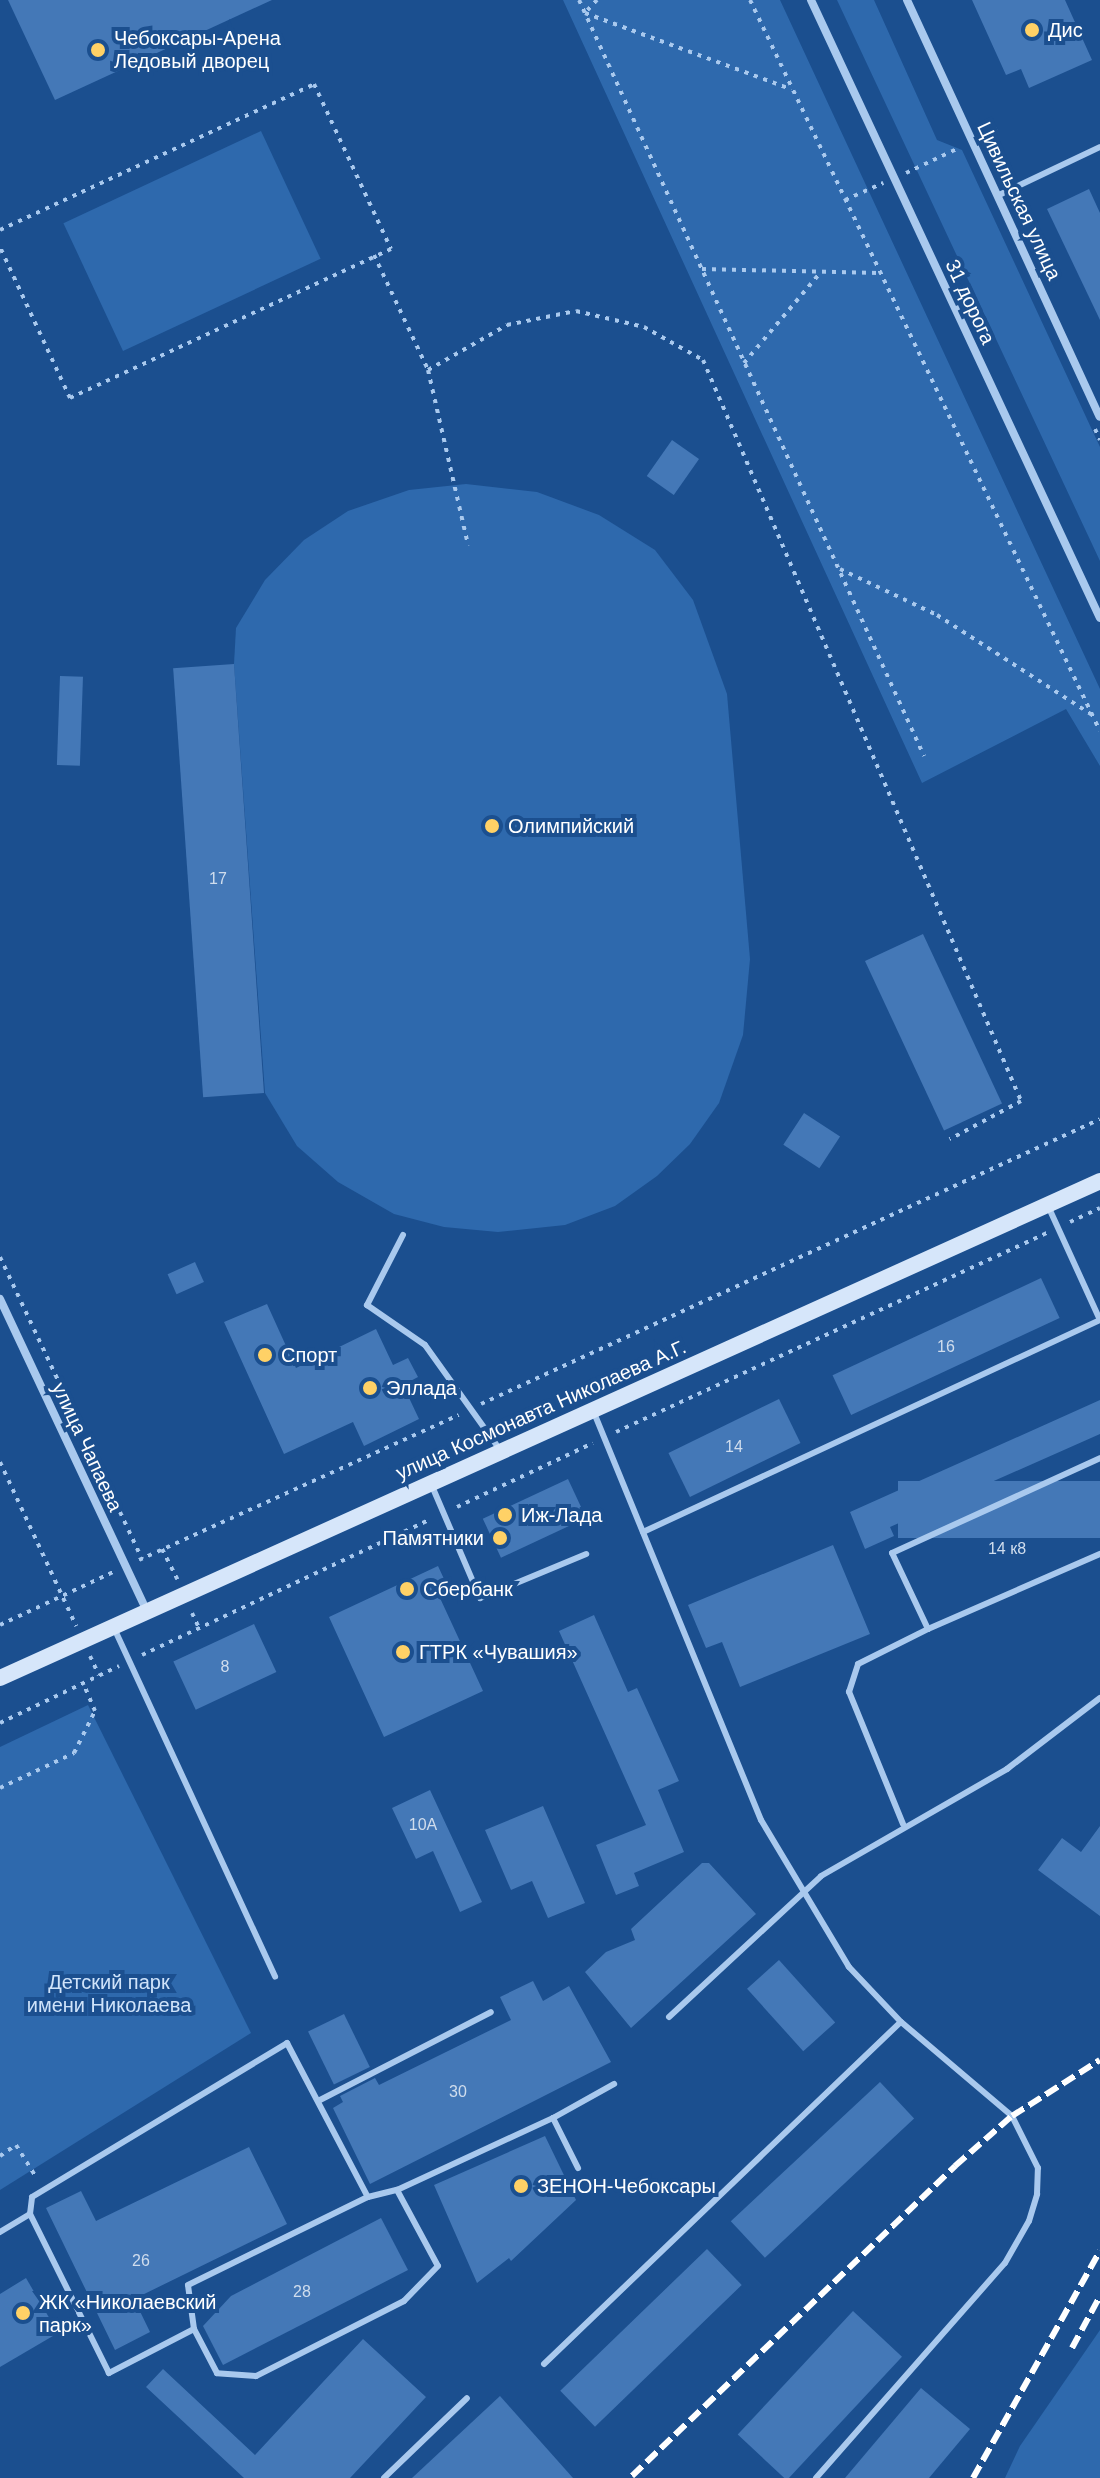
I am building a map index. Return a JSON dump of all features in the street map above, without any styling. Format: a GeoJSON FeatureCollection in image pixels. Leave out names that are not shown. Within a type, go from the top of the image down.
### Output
{"type":"FeatureCollection","features":[{"type":"Feature","properties":{"kind":"street","name":"31 дорога"},"geometry":{"type":"LineString","coordinates":[[811,0],[1100,618]]}},
{"type":"Feature","properties":{"kind":"street","name":"Цивильская улица"},"geometry":{"type":"LineString","coordinates":[[907,0],[1100,417]]}},
{"type":"Feature","properties":{"kind":"street","name":"улица Космонавта Николаева А.Г."},"geometry":{"type":"LineString","coordinates":[[0,1678],[146,1609],[1100,1181]]}},
{"type":"Feature","properties":{"kind":"street","name":"улица Чапаева"},"geometry":{"type":"LineString","coordinates":[[1,1302],[146,1609]]}},
{"type":"Feature","properties":{"kind":"lane"},"geometry":{"type":"LineString","coordinates":[[999,195],[1100,147]]}},
{"type":"Feature","properties":{"kind":"lane"},"geometry":{"type":"LineString","coordinates":[[643,1532],[1100,1320],[1047,1204]]}},
{"type":"Feature","properties":{"kind":"lane"},"geometry":{"type":"LineString","coordinates":[[403,1235],[367,1305],[425,1345],[501,1451]]}},
{"type":"Feature","properties":{"kind":"lane"},"geometry":{"type":"LineString","coordinates":[[593,1409],[761,1820],[801,1893],[849,1967],[901,2022],[1012,2116],[1038,2168],[1037,2194],[1029,2221],[1005,2263],[816,2478]]}},
{"type":"Feature","properties":{"kind":"lane"},"geometry":{"type":"LineString","coordinates":[[928,1629],[892,1553],[1100,1458]]}},
{"type":"Feature","properties":{"kind":"lane"},"geometry":{"type":"LineString","coordinates":[[431,1482],[480,1598],[586,1554]]}},
{"type":"Feature","properties":{"kind":"lane"},"geometry":{"type":"LineString","coordinates":[[903,1824],[849,1692],[858,1664],[928,1629],[1100,1554]]}},
{"type":"Feature","properties":{"kind":"lane"},"geometry":{"type":"LineString","coordinates":[[113,1625],[275,1977]]}},
{"type":"Feature","properties":{"kind":"lane"},"geometry":{"type":"LineString","coordinates":[[669,2017],[801,1893],[903,1824],[1007,1769],[1100,1698]]}},
{"type":"Feature","properties":{"kind":"lane"},"geometry":{"type":"LineString","coordinates":[[320,2100],[491,2012]]}},
{"type":"Feature","properties":{"kind":"lane"},"geometry":{"type":"LineString","coordinates":[[544,2364],[901,2022]]}},
{"type":"Feature","properties":{"kind":"lane"},"geometry":{"type":"LineString","coordinates":[[194,2329],[109,2373],[30,2214],[32,2197],[287,2043],[320,2100],[368,2197]]}},
{"type":"Feature","properties":{"kind":"lane"},"geometry":{"type":"LineString","coordinates":[[397,2190],[438,2266],[404,2301],[256,2376],[217,2373],[194,2329],[188,2285],[368,2197],[397,2190],[553,2118],[614,2084]]}},
{"type":"Feature","properties":{"kind":"lane"},"geometry":{"type":"LineString","coordinates":[[553,2118],[578,2168]]}},
{"type":"Feature","properties":{"kind":"lane"},"geometry":{"type":"LineString","coordinates":[[0,2232],[30,2214]]}},
{"type":"Feature","properties":{"kind":"lane"},"geometry":{"type":"LineString","coordinates":[[384,2478],[467,2398]]}},
{"type":"Feature","properties":{"kind":"path"},"geometry":{"type":"LineString","coordinates":[[579,0],[924,756]]}},
{"type":"Feature","properties":{"kind":"path"},"geometry":{"type":"LineString","coordinates":[[585,13],[597,0]]}},
{"type":"Feature","properties":{"kind":"path"},"geometry":{"type":"LineString","coordinates":[[750,0],[1100,731]]}},
{"type":"Feature","properties":{"kind":"path"},"geometry":{"type":"LineString","coordinates":[[585,13],[792,89]]}},
{"type":"Feature","properties":{"kind":"path"},"geometry":{"type":"LineString","coordinates":[[0,230],[314,84],[391,249],[70,398],[0,247]]}},
{"type":"Feature","properties":{"kind":"path"},"geometry":{"type":"LineString","coordinates":[[845,200],[997,128]]}},
{"type":"Feature","properties":{"kind":"path"},"geometry":{"type":"LineString","coordinates":[[374,255],[428,370],[468,545]]}},
{"type":"Feature","properties":{"kind":"path"},"geometry":{"type":"LineString","coordinates":[[702,269],[880,273]]}},
{"type":"Feature","properties":{"kind":"path"},"geometry":{"type":"LineString","coordinates":[[744,363],[821,272]]}},
{"type":"Feature","properties":{"kind":"path"},"geometry":{"type":"LineString","coordinates":[[428,370],[507,325],[576,311],[644,327],[703,360],[1021,1101],[950,1139]]}},
{"type":"Feature","properties":{"kind":"path"},"geometry":{"type":"LineString","coordinates":[[838,568],[937,615],[1093,715]]}},
{"type":"Feature","properties":{"kind":"path"},"geometry":{"type":"LineString","coordinates":[[0,1625],[1100,1120]]}},
{"type":"Feature","properties":{"kind":"path"},"geometry":{"type":"LineString","coordinates":[[0,1723],[605,1437],[1100,1208]]}},
{"type":"Feature","properties":{"kind":"path"},"geometry":{"type":"LineString","coordinates":[[0,1257],[67,1400]]}},
{"type":"Feature","properties":{"kind":"path"},"geometry":{"type":"LineString","coordinates":[[0,1462],[63,1596]]}},
{"type":"Feature","properties":{"kind":"path"},"geometry":{"type":"LineString","coordinates":[[118,1509],[142,1559]]}},
{"type":"Feature","properties":{"kind":"path"},"geometry":{"type":"LineString","coordinates":[[0,1788],[74,1753],[95,1711],[83,1683]]}},
{"type":"Feature","properties":{"kind":"path"},"geometry":{"type":"LineString","coordinates":[[0,2156],[16,2145],[44,2190]]}},
{"type":"Feature","properties":{"kind":"green space"},"geometry":{"type":"Polygon","coordinates":[[[563,0],[780,0],[1100,689],[1100,766],[1066,709],[922,783],[563,0]]]}},
{"type":"Feature","properties":{"kind":"green space"},"geometry":{"type":"Polygon","coordinates":[[[837,0],[874,0],[937,140],[962,150],[1100,447],[1100,561],[837,0]]]}},
{"type":"Feature","properties":{"kind":"green space"},"geometry":{"type":"Polygon","coordinates":[[[261,131],[321,259],[123,351],[63,223],[261,131]]]}},
{"type":"Feature","properties":{"kind":"green space","name":"Олимпийский"},"geometry":{"type":"Polygon","coordinates":[[[466,484],[537,492],[599,515],[655,550],[693,600],[727,694],[750,959],[743,1035],[719,1103],[690,1144],[657,1176],[615,1206],[565,1225],[498,1232],[444,1227],[394,1214],[338,1182],[297,1146],[265,1093],[234,664],[236,628],[265,580],[304,540],[348,511],[409,490],[466,484]]]}},
{"type":"Feature","properties":{"kind":"green space","name":"Детский парк имени Николаева"},"geometry":{"type":"Polygon","coordinates":[[[88,1705],[251,2033],[0,2190],[0,1747],[88,1705]]]}},
{"type":"Feature","properties":{"kind":"green space"},"geometry":{"type":"Polygon","coordinates":[[[1100,2330],[1100,2478],[1005,2478],[1020,2446],[1100,2330]]]}},
{"type":"Feature","properties":{"kind":"building","name":"Чебоксары-Арена Ледовый дворец"},"geometry":{"type":"Polygon","coordinates":[[[8,0],[272,0],[55,100],[8,0]]]}},
{"type":"Feature","properties":{"kind":"building","name":"Дис"},"geometry":{"type":"Polygon","coordinates":[[[972,0],[1065,0],[1092,60],[1029,88],[1021,69],[1006,75],[972,0]]]}},
{"type":"Feature","properties":{"kind":"building"},"geometry":{"type":"Polygon","coordinates":[[[1089,189],[1100,213],[1100,320],[1047,209],[1089,189]]]}},
{"type":"Feature","properties":{"kind":"building"},"geometry":{"type":"Polygon","coordinates":[[[672,440],[699,459],[674,495],[647,476],[672,440]]]}},
{"type":"Feature","properties":{"kind":"building"},"geometry":{"type":"Polygon","coordinates":[[[234,664],[264,1093],[203,1097],[173,668],[234,664]]]}},
{"type":"Feature","properties":{"kind":"building"},"geometry":{"type":"Polygon","coordinates":[[[60,676],[83,677],[80,766],[57,765],[60,676]]]}},
{"type":"Feature","properties":{"kind":"building"},"geometry":{"type":"Polygon","coordinates":[[[923,934],[1002,1103],[944,1131],[865,961],[923,934]]]}},
{"type":"Feature","properties":{"kind":"building"},"geometry":{"type":"Polygon","coordinates":[[[804,1113],[840,1136],[819,1168],[783,1145],[804,1113]]]}},
{"type":"Feature","properties":{"kind":"building"},"geometry":{"type":"Polygon","coordinates":[[[195,1262],[204,1282],[177,1294],[168,1274],[195,1262]]]}},
{"type":"Feature","properties":{"kind":"building"},"geometry":{"type":"Polygon","coordinates":[[[1041,1278],[1060,1318],[851,1415],[833,1375],[1041,1278]]]}},
{"type":"Feature","properties":{"kind":"building"},"geometry":{"type":"Polygon","coordinates":[[[267,1304],[296,1368],[376,1329],[393,1365],[408,1358],[418,1377],[403,1385],[419,1419],[364,1446],[353,1422],[284,1454],[224,1322],[267,1304]]]}},
{"type":"Feature","properties":{"kind":"building"},"geometry":{"type":"Polygon","coordinates":[[[779,1399],[800,1443],[690,1497],[668,1453],[779,1399]]]}},
{"type":"Feature","properties":{"kind":"building"},"geometry":{"type":"Polygon","coordinates":[[[1100,1400],[1100,1434],[890,1527],[894,1536],[865,1549],[850,1512],[1100,1400]]]}},
{"type":"Feature","properties":{"kind":"building"},"geometry":{"type":"Polygon","coordinates":[[[568,1479],[586,1518],[501,1558],[483,1519],[568,1479]]]}},
{"type":"Feature","properties":{"kind":"building"},"geometry":{"type":"Polygon","coordinates":[[[898,1481],[1100,1481],[1100,1538],[898,1538],[898,1481]]]}},
{"type":"Feature","properties":{"kind":"building"},"geometry":{"type":"Polygon","coordinates":[[[833,1545],[870,1634],[740,1687],[722,1642],[706,1648],[688,1605],[833,1545]]]}},
{"type":"Feature","properties":{"kind":"building"},"geometry":{"type":"Polygon","coordinates":[[[438,1566],[451,1594],[440,1598],[483,1691],[384,1737],[329,1617],[438,1566]]]}},
{"type":"Feature","properties":{"kind":"building"},"geometry":{"type":"Polygon","coordinates":[[[594,1615],[628,1692],[637,1688],[679,1781],[658,1790],[684,1852],[634,1873],[639,1886],[616,1895],[596,1845],[646,1825],[559,1631],[594,1615]]]}},
{"type":"Feature","properties":{"kind":"building"},"geometry":{"type":"Polygon","coordinates":[[[254,1624],[276,1672],[196,1710],[173,1662],[254,1624]]]}},
{"type":"Feature","properties":{"kind":"building"},"geometry":{"type":"Polygon","coordinates":[[[430,1790],[482,1902],[460,1912],[433,1851],[416,1859],[392,1808],[430,1790]]]}},
{"type":"Feature","properties":{"kind":"building"},"geometry":{"type":"Polygon","coordinates":[[[543,1806],[585,1903],[548,1918],[532,1881],[511,1890],[485,1830],[543,1806]]]}},
{"type":"Feature","properties":{"kind":"building"},"geometry":{"type":"Polygon","coordinates":[[[1100,1826],[1100,1916],[1038,1870],[1062,1838],[1081,1852],[1100,1826]]]}},
{"type":"Feature","properties":{"kind":"building"},"geometry":{"type":"Polygon","coordinates":[[[702,1863],[709,1863],[756,1914],[631,2028],[585,1972],[606,1952],[635,1940],[631,1929],[702,1863]]]}},
{"type":"Feature","properties":{"kind":"building"},"geometry":{"type":"Polygon","coordinates":[[[779,1960],[835,2022],[803,2051],[747,1989],[779,1960]]]}},
{"type":"Feature","properties":{"kind":"building"},"geometry":{"type":"Polygon","coordinates":[[[533,1981],[543,2001],[569,1986],[611,2062],[370,2184],[333,2108],[343,2102],[340,2096],[375,2078],[379,2085],[511,2020],[500,1997],[533,1981]]]}},
{"type":"Feature","properties":{"kind":"building"},"geometry":{"type":"Polygon","coordinates":[[[344,2014],[370,2067],[334,2085],[308,2032],[344,2014]]]}},
{"type":"Feature","properties":{"kind":"building"},"geometry":{"type":"Polygon","coordinates":[[[880,2082],[914,2119],[765,2258],[731,2221],[880,2082]]]}},
{"type":"Feature","properties":{"kind":"building","name":"ЗЕНОН-Чебоксары"},"geometry":{"type":"Polygon","coordinates":[[[545,2136],[576,2200],[511,2261],[509,2258],[477,2283],[434,2185],[545,2136]]]}},
{"type":"Feature","properties":{"kind":"building"},"geometry":{"type":"Polygon","coordinates":[[[249,2147],[287,2224],[134,2299],[150,2332],[115,2350],[46,2208],[81,2191],[96,2221],[249,2147]]]}},
{"type":"Feature","properties":{"kind":"building"},"geometry":{"type":"Polygon","coordinates":[[[381,2218],[408,2270],[223,2365],[203,2326],[231,2296],[381,2218]]]}},
{"type":"Feature","properties":{"kind":"building"},"geometry":{"type":"Polygon","coordinates":[[[707,2249],[742,2285],[595,2427],[560,2391],[707,2249]]]}},
{"type":"Feature","properties":{"kind":"building","name":"ЖК «Николаевский парк»"},"geometry":{"type":"Polygon","coordinates":[[[26,2278],[58,2333],[0,2367],[0,2294],[26,2278]]]}},
{"type":"Feature","properties":{"kind":"building"},"geometry":{"type":"Polygon","coordinates":[[[853,2311],[902,2357],[789,2478],[784,2478],[738,2435],[853,2311]]]}},
{"type":"Feature","properties":{"kind":"building"},"geometry":{"type":"Polygon","coordinates":[[[363,2339],[426,2397],[350,2478],[244,2478],[146,2387],[163,2369],[255,2455],[363,2339]]]}},
{"type":"Feature","properties":{"kind":"building"},"geometry":{"type":"Polygon","coordinates":[[[921,2388],[970,2429],[929,2478],[845,2478],[921,2388]]]}},
{"type":"Feature","properties":{"kind":"building"},"geometry":{"type":"Polygon","coordinates":[[[500,2396],[573,2478],[412,2478],[500,2396]]]}},
{"type":"Feature","properties":{"kind":"railway"},"geometry":{"type":"LineString","coordinates":[[632,2476],[955,2166],[1012,2116],[1100,2060]]}},
{"type":"Feature","properties":{"kind":"railway"},"geometry":{"type":"LineString","coordinates":[[973,2478],[1100,2251]]}},
{"type":"Feature","properties":{"kind":"railway"},"geometry":{"type":"LineString","coordinates":[[1072,2348],[1100,2296]]}},
{"type":"Feature","properties":{"kind":"place","name":"Дис"},"geometry":{"type":"Point","coordinates":[1032,30]}},
{"type":"Feature","properties":{"kind":"place","name":"Чебоксары-Арена Ледовый дворец"},"geometry":{"type":"Point","coordinates":[98,50]}},
{"type":"Feature","properties":{"kind":"place","name":"Олимпийский"},"geometry":{"type":"Point","coordinates":[492,826]}},
{"type":"Feature","properties":{"kind":"place","name":"Спорт"},"geometry":{"type":"Point","coordinates":[265,1355]}},
{"type":"Feature","properties":{"kind":"place","name":"Эллада"},"geometry":{"type":"Point","coordinates":[370,1388]}},
{"type":"Feature","properties":{"kind":"place","name":"Иж-Лада"},"geometry":{"type":"Point","coordinates":[505,1515]}},
{"type":"Feature","properties":{"kind":"place","name":"Памятники"},"geometry":{"type":"Point","coordinates":[500,1538]}},
{"type":"Feature","properties":{"kind":"place","name":"Сбербанк"},"geometry":{"type":"Point","coordinates":[407,1589]}},
{"type":"Feature","properties":{"kind":"place","name":"ГТРК «Чувашия»"},"geometry":{"type":"Point","coordinates":[403,1652]}},
{"type":"Feature","properties":{"kind":"place","name":"ЗЕНОН-Чебоксары"},"geometry":{"type":"Point","coordinates":[521,2186]}},
{"type":"Feature","properties":{"kind":"place","name":"ЖК «Николаевский парк»"},"geometry":{"type":"Point","coordinates":[23,2313]}}]}
